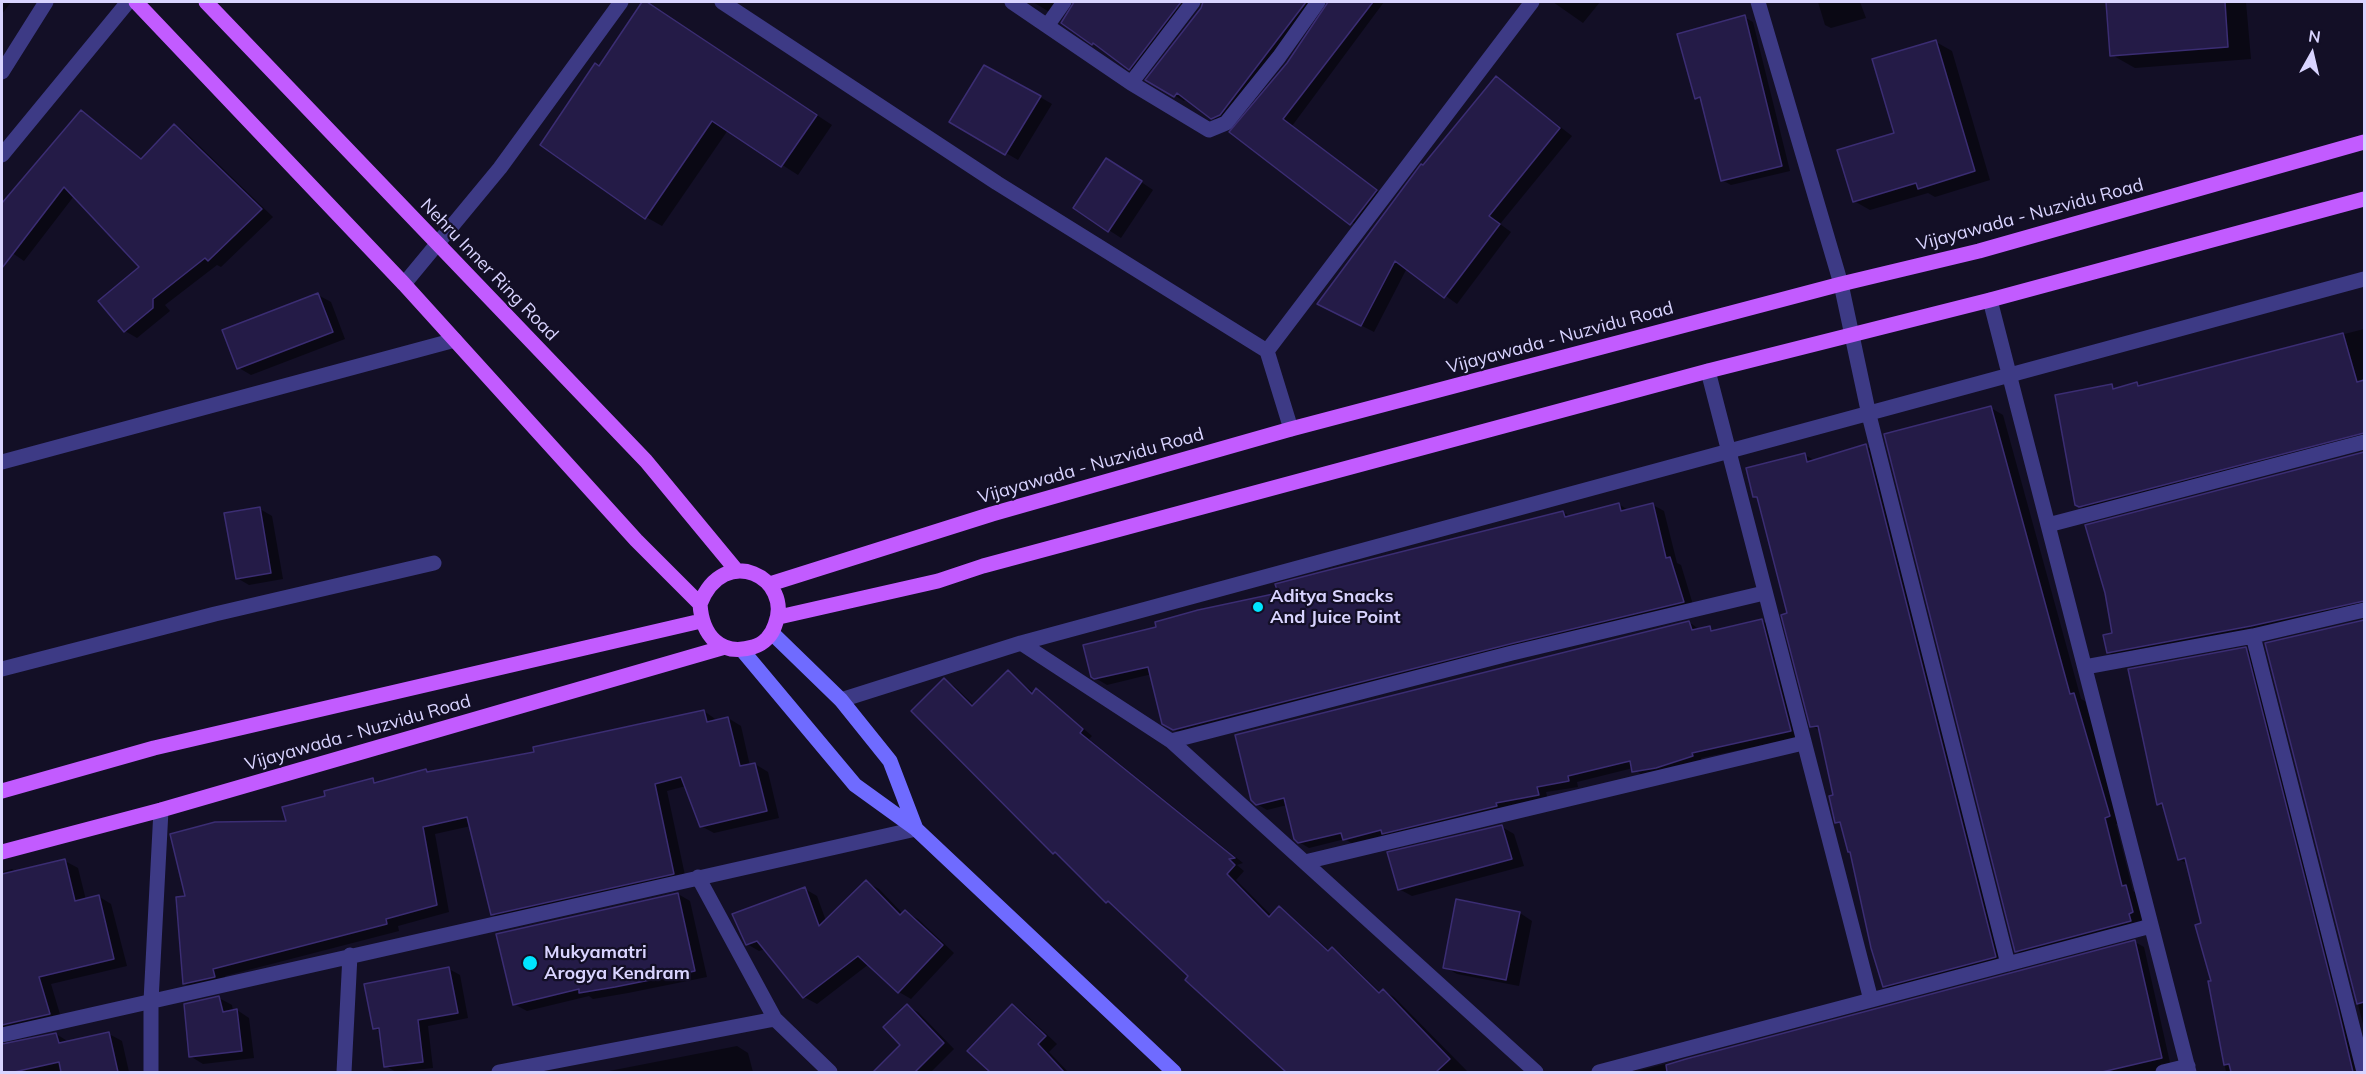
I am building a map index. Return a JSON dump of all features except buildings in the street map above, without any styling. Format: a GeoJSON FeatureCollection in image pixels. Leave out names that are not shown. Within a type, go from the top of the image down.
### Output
{"type":"FeatureCollection","features":[{"type":"Feature","properties":{"kind":"main road"},"geometry":{"type":"LineString","coordinates":[[136,2],[404,284],[636,540],[700,604]]}},
{"type":"Feature","properties":{"kind":"main road","name":"Nehru Inner Ring Road"},"geometry":{"type":"LineString","coordinates":[[206,2],[646,461],[737,571]]}},
{"type":"Feature","properties":{"kind":"main road","name":"Vijayawada - Nuzvidu Road"},"geometry":{"type":"LineString","coordinates":[[770,585],[992,514],[1291,429],[1841,284],[1979,250],[2364,142]]}},
{"type":"Feature","properties":{"kind":"main road"},"geometry":{"type":"LineString","coordinates":[[779,617],[938,581],[983,566],[1708,371],[1990,300],[2364,199]]}},
{"type":"Feature","properties":{"kind":"main road"},"geometry":{"type":"LineString","coordinates":[[737,571],[755,574],[770,585],[778,600],[779,617],[772,633],[759,645],[742,650],[725,647],[710,637],[701,621],[700,604],[707,587],[720,576],[737,571]]}},
{"type":"Feature","properties":{"kind":"main road","name":"Vijayawada - Nuzvidu Road"},"geometry":{"type":"LineString","coordinates":[[2,791],[154,748],[701,621]]}},
{"type":"Feature","properties":{"kind":"main road","name":"Vijayawada - Nuzvidu Road"},"geometry":{"type":"LineString","coordinates":[[2,852],[161,810],[725,647]]}},
{"type":"Feature","properties":{"kind":"street"},"geometry":{"type":"LineString","coordinates":[[2,72],[46,2]]}},
{"type":"Feature","properties":{"kind":"street"},"geometry":{"type":"LineString","coordinates":[[2,155],[128,2]]}},
{"type":"Feature","properties":{"kind":"street"},"geometry":{"type":"LineString","coordinates":[[404,284],[500,168],[621,2]]}},
{"type":"Feature","properties":{"kind":"street"},"geometry":{"type":"LineString","coordinates":[[722,2],[997,183],[1267,351],[1291,429]]}},
{"type":"Feature","properties":{"kind":"street"},"geometry":{"type":"LineString","coordinates":[[1012,2],[1131,83],[1200,127],[1209,130],[1218,129],[1226,123],[1279,57],[1318,2]]}},
{"type":"Feature","properties":{"kind":"street"},"geometry":{"type":"LineString","coordinates":[[1047,26],[1064,2]]}},
{"type":"Feature","properties":{"kind":"street"},"geometry":{"type":"LineString","coordinates":[[1131,83],[1193,2]]}},
{"type":"Feature","properties":{"kind":"street"},"geometry":{"type":"LineString","coordinates":[[1267,351],[1532,2]]}},
{"type":"Feature","properties":{"kind":"street"},"geometry":{"type":"LineString","coordinates":[[1758,2],[1841,284],[1869,415],[2008,964]]}},
{"type":"Feature","properties":{"kind":"street"},"geometry":{"type":"LineString","coordinates":[[841,700],[1021,643],[2010,377],[2364,279]]}},
{"type":"Feature","properties":{"kind":"street"},"geometry":{"type":"LineString","coordinates":[[1990,300],[2188,1069],[2163,1072]]}},
{"type":"Feature","properties":{"kind":"street"},"geometry":{"type":"LineString","coordinates":[[2,462],[454,340]]}},
{"type":"Feature","properties":{"kind":"street"},"geometry":{"type":"LineString","coordinates":[[1708,371],[1871,1000]]}},
{"type":"Feature","properties":{"kind":"street"},"geometry":{"type":"LineString","coordinates":[[2048,525],[2364,442]]}},
{"type":"Feature","properties":{"kind":"street"},"geometry":{"type":"LineString","coordinates":[[2,669],[215,614],[434,563]]}},
{"type":"Feature","properties":{"kind":"street"},"geometry":{"type":"LineString","coordinates":[[1170,741],[1512,653],[1764,593]]}},
{"type":"Feature","properties":{"kind":"street"},"geometry":{"type":"LineString","coordinates":[[2085,667],[2253,636],[2364,610]]}},
{"type":"Feature","properties":{"kind":"street"},"geometry":{"type":"LineString","coordinates":[[772,633],[841,700],[890,761],[916,829]]}},
{"type":"Feature","properties":{"kind":"street"},"geometry":{"type":"LineString","coordinates":[[2253,636],[2364,1072]]}},
{"type":"Feature","properties":{"kind":"street"},"geometry":{"type":"LineString","coordinates":[[1021,643],[1170,741],[1536,1072]]}},
{"type":"Feature","properties":{"kind":"street"},"geometry":{"type":"LineString","coordinates":[[742,650],[855,785],[916,829],[1174,1072]]}},
{"type":"Feature","properties":{"kind":"street"},"geometry":{"type":"LineString","coordinates":[[1305,862],[1803,743]]}},
{"type":"Feature","properties":{"kind":"street"},"geometry":{"type":"LineString","coordinates":[[151,1072],[151,1001],[161,810]]}},
{"type":"Feature","properties":{"kind":"street"},"geometry":{"type":"LineString","coordinates":[[2,1035],[916,829]]}},
{"type":"Feature","properties":{"kind":"street"},"geometry":{"type":"LineString","coordinates":[[698,877],[775,1019],[830,1072]]}},
{"type":"Feature","properties":{"kind":"street"},"geometry":{"type":"LineString","coordinates":[[1599,1072],[2151,926]]}},
{"type":"Feature","properties":{"kind":"street"},"geometry":{"type":"LineString","coordinates":[[344,1072],[350,955]]}},
{"type":"Feature","properties":{"kind":"street"},"geometry":{"type":"LineString","coordinates":[[499,1072],[775,1019]]}},
{"type":"Feature","properties":{"kind":"place","name":"Aditya Snacks And Juice Point"},"geometry":{"type":"Point","coordinates":[1258,607]}},
{"type":"Feature","properties":{"kind":"place","name":"Mukyamatri Arogya Kendram"},"geometry":{"type":"Point","coordinates":[530,963]}}]}
